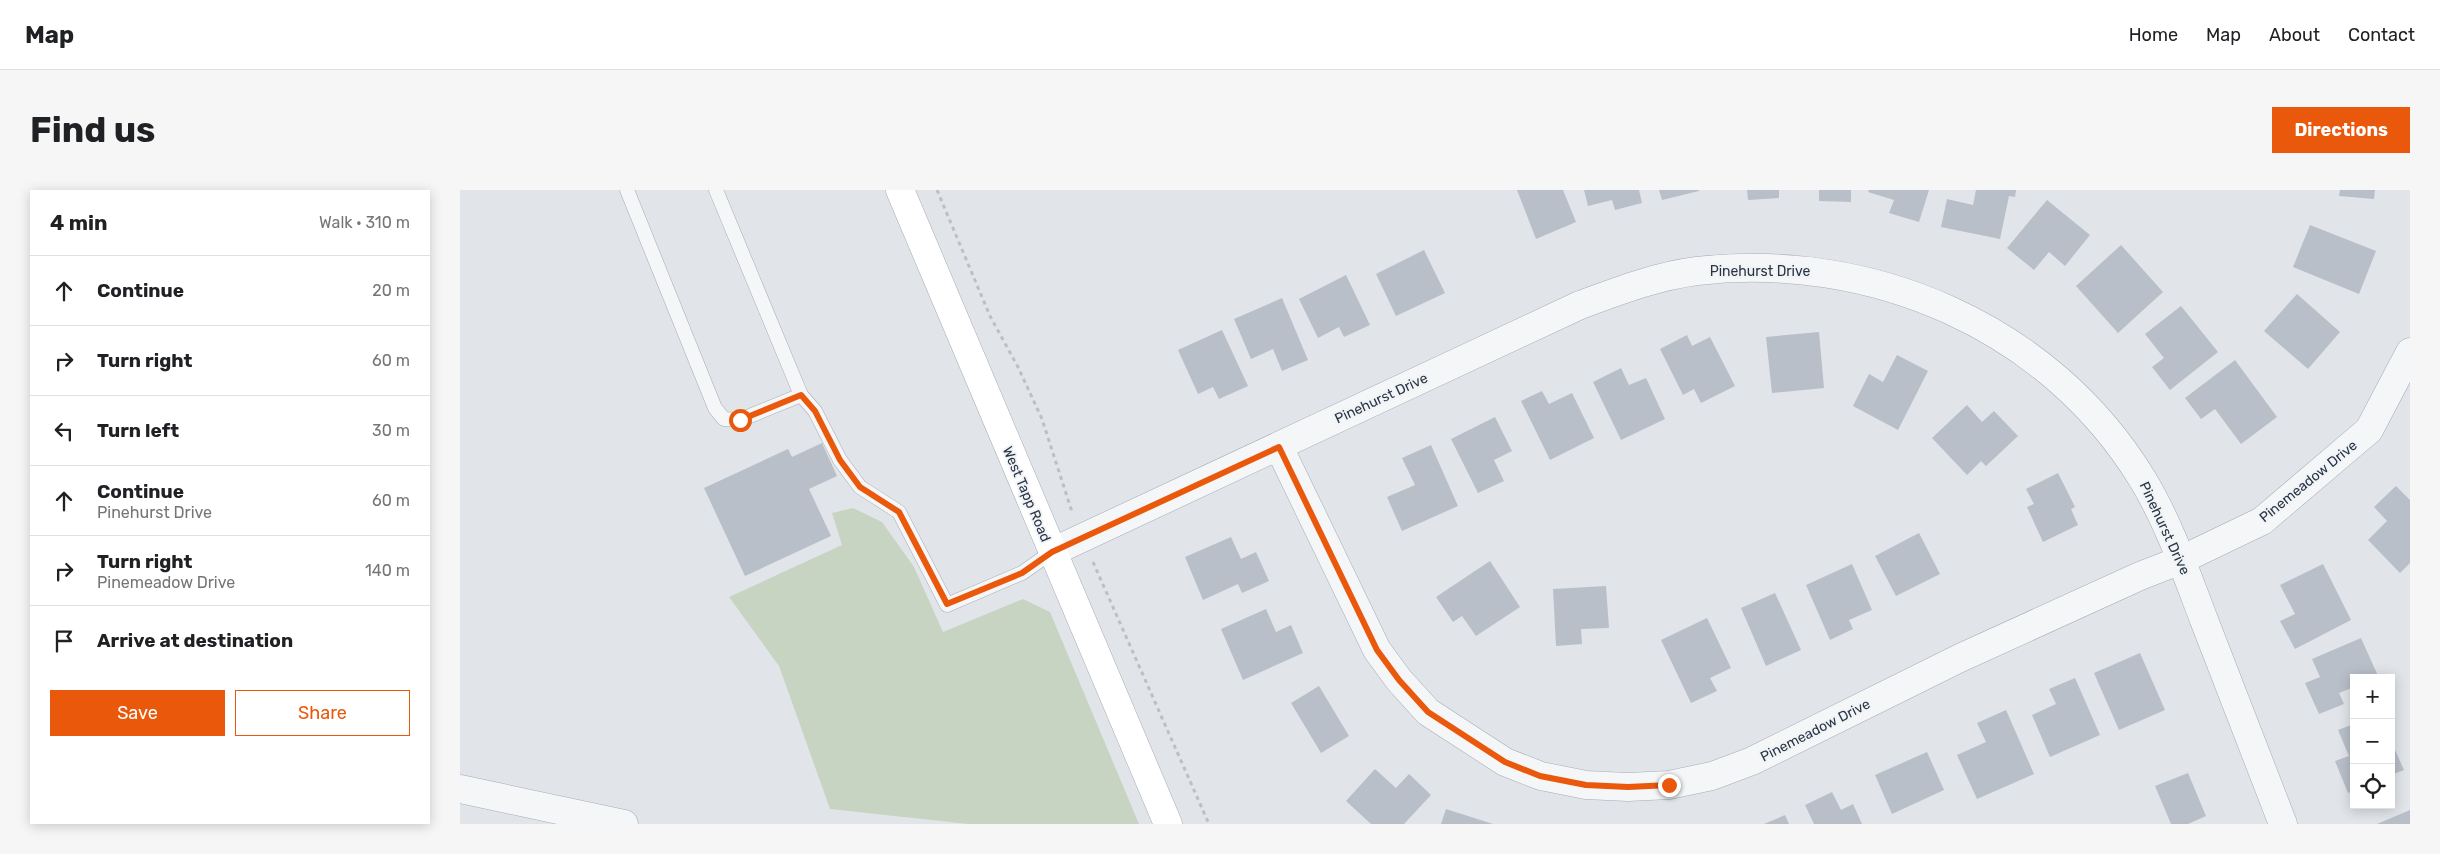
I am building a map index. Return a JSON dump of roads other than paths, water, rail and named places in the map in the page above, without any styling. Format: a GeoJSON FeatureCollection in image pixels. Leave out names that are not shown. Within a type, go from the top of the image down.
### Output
{"type":"FeatureCollection","features":[{"type":"Feature","properties":{"kind":"main road","name":"West Tapp Road"},"geometry":{"type":"LineString","coordinates":[[900,190],[1168,824]]}},
{"type":"Feature","properties":{"kind":"street","name":"Pinehurst Drive"},"geometry":{"type":"LineString","coordinates":[[1052,552],[1580,305],[1621,289],[1697,271],[1792,269],[1822,272],[1865,280],[1936,302],[2007,341],[2040,365],[2098,418],[2122,449],[2144,480],[2181,560],[2283,824]]}},
{"type":"Feature","properties":{"kind":"street","name":"Pinemeadow Drive"},"geometry":{"type":"LineString","coordinates":[[1279,447],[1354,606],[1377,650],[1399,680],[1428,712],[1505,762],[1540,776],[1586,785],[1628,787],[1669,785],[1712,776],[1744,764],[1960,658],[2140,576],[2181,560],[2262,521],[2369,430],[2410,352]]}},
{"type":"Feature","properties":{"kind":"street"},"geometry":{"type":"LineString","coordinates":[[460,789],[624,824]]}},
{"type":"Feature","properties":{"kind":"lane"},"geometry":{"type":"LineString","coordinates":[[627,190],[715,408],[724,419],[740,420],[801,395]]}},
{"type":"Feature","properties":{"kind":"lane"},"geometry":{"type":"LineString","coordinates":[[716,190],[801,395],[815,411],[840,460],[860,487],[899,512],[947,604],[1022,573],[1052,552]]}}]}
